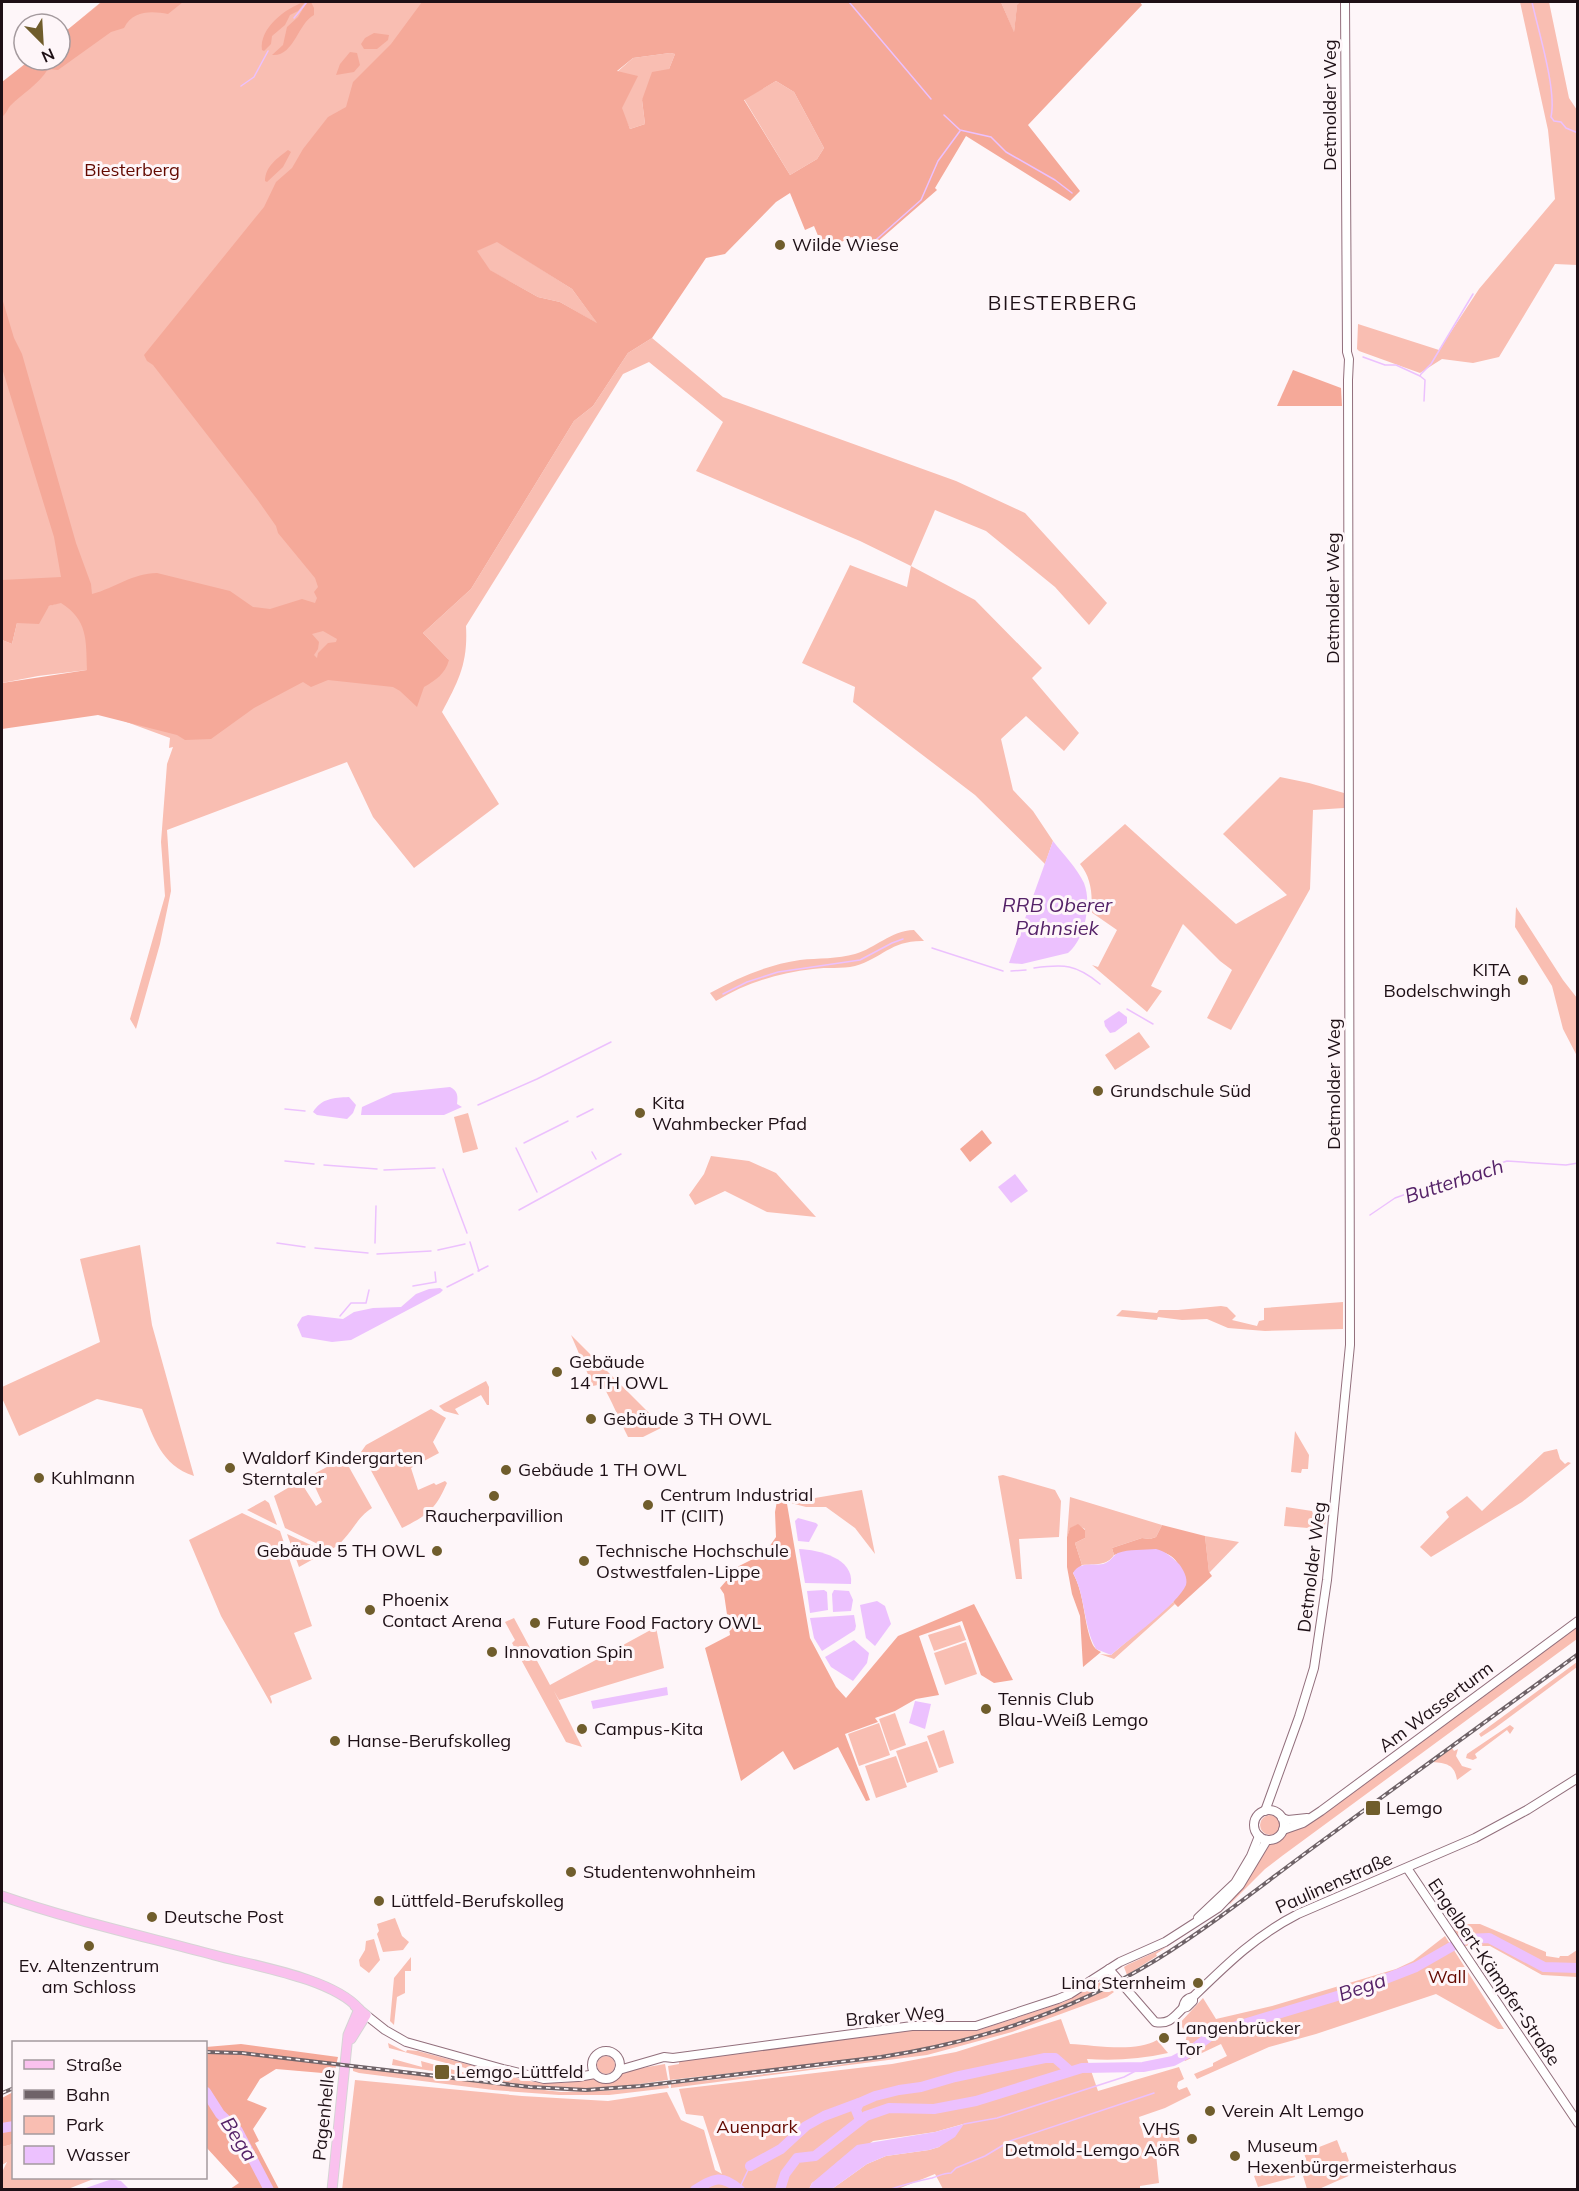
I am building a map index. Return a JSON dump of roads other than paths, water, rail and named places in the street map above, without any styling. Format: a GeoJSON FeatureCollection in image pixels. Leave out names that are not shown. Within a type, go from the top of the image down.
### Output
{"type":"FeatureCollection","features":[{"type":"Feature","properties":{"kind":"main road"},"geometry":{"type":"LineString","coordinates":[[2,1896],[56,1914],[289,1975],[343,1995],[363,2012]]}},
{"type":"Feature","properties":{"kind":"main road","name":"Pagenhelle"},"geometry":{"type":"LineString","coordinates":[[333,2190],[348,2044],[363,2012]]}},
{"type":"Feature","properties":{"kind":"street","name":"Detmolder Weg"},"geometry":{"type":"LineString","coordinates":[[1265,1811],[1311,1680],[1321,1628],[1350,1345],[1348,380],[1344,362],[1347,352],[1345,2]]}},
{"type":"Feature","properties":{"kind":"street","name":"Am Wasserturm"},"geometry":{"type":"LineString","coordinates":[[1283,1830],[1312,1817],[1578,1621]]}},
{"type":"Feature","properties":{"kind":"street","name":"Paulinenstraße"},"geometry":{"type":"LineString","coordinates":[[1109,1969],[1155,2022],[1163,2024],[1168,2022],[1183,2008],[1189,1998],[1193,1997],[1235,1956],[1274,1927],[1298,1914],[1407,1868],[1500,1825],[1578,1778]]}},
{"type":"Feature","properties":{"kind":"street","name":"Detmolder Weg"},"geometry":{"type":"LineString","coordinates":[[1276,1780],[1279,1815]]}},
{"type":"Feature","properties":{"kind":"street"},"geometry":{"type":"LineString","coordinates":[[1279,1815],[1283,1830],[1277,1838],[1263,1838],[1256,1832],[1255,1822],[1265,1811],[1279,1815],[1288,1820],[1312,1817]]}},
{"type":"Feature","properties":{"kind":"street"},"geometry":{"type":"LineString","coordinates":[[1109,1969],[1158,1946],[1206,1917],[1232,1895],[1246,1876],[1263,1838]]}},
{"type":"Feature","properties":{"kind":"street","name":"Engelbert-Kämpfer-Straße"},"geometry":{"type":"LineString","coordinates":[[1407,1868],[1578,2123]]}},
{"type":"Feature","properties":{"kind":"street","name":"Braker Weg"},"geometry":{"type":"LineString","coordinates":[[620,2066],[614,2054],[604,2051],[593,2058],[593,2071],[602,2079],[610,2079],[620,2066],[656,2061],[664,2057],[673,2058],[912,2026],[983,2024],[1064,1997],[1109,1969]]}},
{"type":"Feature","properties":{"kind":"street","name":"Braker Weg"},"geometry":{"type":"LineString","coordinates":[[363,2012],[385,2030],[406,2042],[544,2079],[570,2078],[593,2071]]}},
{"type":"Feature","properties":{"kind":"water","name":"RRB Oberer Pahnsiek"},"geometry":{"type":"Polygon","coordinates":[[[1053,841],[1084,883],[1087,910],[1083,930],[1068,953],[1022,964],[1009,963],[1053,841]]]}},
{"type":"Feature","properties":{"kind":"water"},"geometry":{"type":"Polygon","coordinates":[[[1119,1011],[1127,1017],[1127,1023],[1110,1033],[1104,1021],[1119,1011]]]}},
{"type":"Feature","properties":{"kind":"water"},"geometry":{"type":"Polygon","coordinates":[[[450,1087],[457,1094],[457,1104],[462,1107],[444,1115],[361,1115],[362,1107],[393,1093],[450,1087]]]}},
{"type":"Feature","properties":{"kind":"water"},"geometry":{"type":"Polygon","coordinates":[[[349,1097],[356,1105],[353,1113],[347,1119],[317,1115],[313,1112],[324,1101],[349,1097]]]}},
{"type":"Feature","properties":{"kind":"water"},"geometry":{"type":"Polygon","coordinates":[[[1015,1174],[1028,1191],[1011,1203],[998,1187],[1015,1174]]]}},
{"type":"Feature","properties":{"kind":"water"},"geometry":{"type":"Polygon","coordinates":[[[440,1288],[443,1290],[440,1293],[351,1340],[332,1342],[302,1337],[297,1325],[302,1317],[308,1315],[343,1319],[354,1312],[373,1308],[401,1307],[416,1294],[440,1288]]]}},
{"type":"Feature","properties":{"kind":"water"},"geometry":{"type":"Polygon","coordinates":[[[798,1518],[818,1525],[809,1542],[798,1541],[795,1521],[798,1518]]]}},
{"type":"Feature","properties":{"kind":"water"},"geometry":{"type":"Polygon","coordinates":[[[799,1549],[816,1551],[834,1557],[847,1568],[851,1584],[805,1583],[799,1549]]]}},
{"type":"Feature","properties":{"kind":"water"},"geometry":{"type":"Polygon","coordinates":[[[1156,1549],[1179,1564],[1186,1577],[1186,1585],[1163,1612],[1111,1655],[1096,1649],[1073,1573],[1083,1565],[1106,1563],[1122,1552],[1156,1549]]]}},
{"type":"Feature","properties":{"kind":"water"},"geometry":{"type":"Polygon","coordinates":[[[824,1590],[827,1592],[828,1610],[810,1613],[807,1591],[824,1590]]]}},
{"type":"Feature","properties":{"kind":"water"},"geometry":{"type":"Polygon","coordinates":[[[834,1590],[849,1591],[853,1600],[851,1611],[833,1612],[832,1594],[834,1590]]]}},
{"type":"Feature","properties":{"kind":"water"},"geometry":{"type":"Polygon","coordinates":[[[877,1601],[885,1606],[891,1624],[875,1646],[866,1638],[860,1605],[877,1601]]]}},
{"type":"Feature","properties":{"kind":"water"},"geometry":{"type":"Polygon","coordinates":[[[854,1615],[855,1630],[822,1651],[814,1638],[810,1618],[854,1615]]]}},
{"type":"Feature","properties":{"kind":"water"},"geometry":{"type":"Polygon","coordinates":[[[854,1640],[869,1653],[867,1663],[853,1681],[831,1667],[825,1657],[854,1640]]]}},
{"type":"Feature","properties":{"kind":"water"},"geometry":{"type":"Polygon","coordinates":[[[667,1687],[668,1695],[593,1709],[591,1701],[667,1687]]]}},
{"type":"Feature","properties":{"kind":"water"},"geometry":{"type":"Polygon","coordinates":[[[915,1701],[931,1704],[925,1729],[909,1723],[915,1701]]]}},
{"type":"Feature","properties":{"kind":"water"},"geometry":{"type":"Polygon","coordinates":[[[964,2124],[955,2137],[939,2147],[886,2156],[867,2164],[832,2189],[809,2189],[812,2183],[857,2145],[935,2132],[964,2124]]]}},
{"type":"Feature","properties":{"kind":"water"},"geometry":{"type":"Polygon","coordinates":[[[112,2179],[121,2181],[129,2189],[83,2189],[112,2179]]]}},
{"type":"Feature","properties":{"kind":"waterway"},"geometry":{"type":"LineString","coordinates":[[294,18],[307,2]]}},
{"type":"Feature","properties":{"kind":"waterway"},"geometry":{"type":"LineString","coordinates":[[849,2],[931,99]]}},
{"type":"Feature","properties":{"kind":"waterway"},"geometry":{"type":"LineString","coordinates":[[1532,2],[1549,76],[1551,117],[1554,121],[1561,122],[1566,128],[1578,133]]}},
{"type":"Feature","properties":{"kind":"waterway"},"geometry":{"type":"LineString","coordinates":[[241,86],[254,77],[268,51]]}},
{"type":"Feature","properties":{"kind":"waterway"},"geometry":{"type":"LineString","coordinates":[[944,115],[960,130],[991,137],[1006,152],[1055,180],[1072,193]]}},
{"type":"Feature","properties":{"kind":"waterway"},"geometry":{"type":"LineString","coordinates":[[869,246],[921,200],[938,161],[960,131]]}},
{"type":"Feature","properties":{"kind":"waterway"},"geometry":{"type":"LineString","coordinates":[[1424,401],[1425,380],[1420,376],[1431,364],[1473,294]]}},
{"type":"Feature","properties":{"kind":"waterway"},"geometry":{"type":"LineString","coordinates":[[1363,357],[1385,365],[1396,365],[1420,376]]}},
{"type":"Feature","properties":{"kind":"waterway"},"geometry":{"type":"LineString","coordinates":[[723,994],[747,982],[778,972],[860,960],[903,939]]}},
{"type":"Feature","properties":{"kind":"waterway"},"geometry":{"type":"LineString","coordinates":[[932,948],[1003,971]]}},
{"type":"Feature","properties":{"kind":"waterway"},"geometry":{"type":"LineString","coordinates":[[1034,968],[1069,967],[1084,972],[1100,984]]}},
{"type":"Feature","properties":{"kind":"waterway"},"geometry":{"type":"LineString","coordinates":[[1011,971],[1026,970]]}},
{"type":"Feature","properties":{"kind":"waterway"},"geometry":{"type":"LineString","coordinates":[[1127,1009],[1153,1024]]}},
{"type":"Feature","properties":{"kind":"waterway"},"geometry":{"type":"LineString","coordinates":[[478,1105],[611,1042]]}},
{"type":"Feature","properties":{"kind":"waterway"},"geometry":{"type":"LineString","coordinates":[[285,1109],[305,1111]]}},
{"type":"Feature","properties":{"kind":"waterway"},"geometry":{"type":"LineString","coordinates":[[577,1117],[593,1109]]}},
{"type":"Feature","properties":{"kind":"waterway"},"geometry":{"type":"LineString","coordinates":[[524,1143],[568,1121]]}},
{"type":"Feature","properties":{"kind":"waterway"},"geometry":{"type":"LineString","coordinates":[[516,1148],[537,1192]]}},
{"type":"Feature","properties":{"kind":"waterway"},"geometry":{"type":"LineString","coordinates":[[592,1152],[596,1159]]}},
{"type":"Feature","properties":{"kind":"waterway"},"geometry":{"type":"LineString","coordinates":[[519,1210],[621,1154]]}},
{"type":"Feature","properties":{"kind":"waterway"},"geometry":{"type":"LineString","coordinates":[[285,1161],[314,1164]]}},
{"type":"Feature","properties":{"kind":"waterway","name":"Butterbach"},"geometry":{"type":"LineString","coordinates":[[1370,1215],[1395,1198],[1453,1183],[1480,1170],[1507,1161],[1566,1165],[1578,1163]]}},
{"type":"Feature","properties":{"kind":"waterway"},"geometry":{"type":"LineString","coordinates":[[324,1165],[377,1169]]}},
{"type":"Feature","properties":{"kind":"waterway"},"geometry":{"type":"LineString","coordinates":[[384,1170],[435,1168]]}},
{"type":"Feature","properties":{"kind":"waterway"},"geometry":{"type":"LineString","coordinates":[[443,1169],[467,1233]]}},
{"type":"Feature","properties":{"kind":"waterway"},"geometry":{"type":"LineString","coordinates":[[375,1243],[376,1206]]}},
{"type":"Feature","properties":{"kind":"waterway"},"geometry":{"type":"LineString","coordinates":[[470,1242],[479,1271]]}},
{"type":"Feature","properties":{"kind":"waterway"},"geometry":{"type":"LineString","coordinates":[[277,1243],[305,1247]]}},
{"type":"Feature","properties":{"kind":"waterway"},"geometry":{"type":"LineString","coordinates":[[438,1250],[465,1244]]}},
{"type":"Feature","properties":{"kind":"waterway"},"geometry":{"type":"LineString","coordinates":[[315,1248],[368,1253]]}},
{"type":"Feature","properties":{"kind":"waterway"},"geometry":{"type":"LineString","coordinates":[[377,1254],[431,1251]]}},
{"type":"Feature","properties":{"kind":"waterway"},"geometry":{"type":"LineString","coordinates":[[478,1271],[488,1266]]}},
{"type":"Feature","properties":{"kind":"waterway"},"geometry":{"type":"LineString","coordinates":[[413,1286],[436,1282],[435,1272]]}},
{"type":"Feature","properties":{"kind":"waterway"},"geometry":{"type":"LineString","coordinates":[[447,1287],[473,1274]]}},
{"type":"Feature","properties":{"kind":"waterway"},"geometry":{"type":"LineString","coordinates":[[340,1316],[351,1303],[366,1303],[369,1290]]}},
{"type":"Feature","properties":{"kind":"waterway","name":"Bega"},"geometry":{"type":"LineString","coordinates":[[780,2190],[785,2174],[797,2158],[815,2156],[866,2116],[889,2108],[934,2109],[976,2101],[1082,2068],[1143,2067],[1173,2061],[1188,2053],[1214,2033],[1357,1990],[1416,1967],[1465,1939],[1489,1938],[1544,1967],[1578,1968]]}},
{"type":"Feature","properties":{"kind":"waterway","name":"Bega"},"geometry":{"type":"LineString","coordinates":[[860,2120],[856,2110],[859,2103],[899,2090],[1045,2058],[1055,2058],[1070,2071]]}},
{"type":"Feature","properties":{"kind":"waterway","name":"Bega"},"geometry":{"type":"LineString","coordinates":[[964,2124],[997,2118],[1124,2077],[1143,2067]]}},
{"type":"Feature","properties":{"kind":"waterway"},"geometry":{"type":"LineString","coordinates":[[888,2190],[951,2173],[956,2168],[985,2156],[1010,2141],[1154,2093]]}},
{"type":"Feature","properties":{"kind":"waterway","name":"Bega"},"geometry":{"type":"LineString","coordinates":[[207,2094],[220,2114],[238,2131],[269,2190]]}},
{"type":"Feature","properties":{"kind":"waterway","name":"Bega"},"geometry":{"type":"LineString","coordinates":[[750,2166],[781,2149],[806,2126],[824,2116],[859,2103]]}},
{"type":"Feature","properties":{"kind":"waterway","name":"Bega"},"geometry":{"type":"LineString","coordinates":[[2,2128],[12,2126]]}},
{"type":"Feature","properties":{"kind":"waterway","name":"Bega"},"geometry":{"type":"LineString","coordinates":[[739,2189],[750,2166]]}},
{"type":"Feature","properties":{"kind":"waterway","name":"Bega"},"geometry":{"type":"LineString","coordinates":[[695,2190],[718,2180],[728,2182],[740,2190]]}},
{"type":"Feature","properties":{"kind":"railway"},"geometry":{"type":"LineString","coordinates":[[207,2052],[242,2053],[530,2087],[586,2090],[641,2086],[881,2057],[953,2043],[988,2033],[1057,2010],[1091,1995],[1178,1946],[1578,1654]]}},
{"type":"Feature","properties":{"kind":"railway"},"geometry":{"type":"LineString","coordinates":[[2,2093],[12,2089]]}},
{"type":"Feature","properties":{"kind":"place","name":"Wilde Wiese"},"geometry":{"type":"Point","coordinates":[780,245]}},
{"type":"Feature","properties":{"kind":"place","name":"KITA Bodelschwingh"},"geometry":{"type":"Point","coordinates":[1523,980]}},
{"type":"Feature","properties":{"kind":"place","name":"Grundschule Süd"},"geometry":{"type":"Point","coordinates":[1098,1091]}},
{"type":"Feature","properties":{"kind":"place","name":"Kita Wahmbecker Pfad"},"geometry":{"type":"Point","coordinates":[640,1113]}},
{"type":"Feature","properties":{"kind":"place","name":"Gebäude 14 TH OWL"},"geometry":{"type":"Point","coordinates":[557,1372]}},
{"type":"Feature","properties":{"kind":"place","name":"Gebäude 3 TH OWL"},"geometry":{"type":"Point","coordinates":[591,1419]}},
{"type":"Feature","properties":{"kind":"place","name":"Waldorf Kindergarten Sterntaler"},"geometry":{"type":"Point","coordinates":[230,1468]}},
{"type":"Feature","properties":{"kind":"place","name":"Gebäude 1 TH OWL"},"geometry":{"type":"Point","coordinates":[506,1470]}},
{"type":"Feature","properties":{"kind":"place","name":"Kuhlmann"},"geometry":{"type":"Point","coordinates":[39,1478]}},
{"type":"Feature","properties":{"kind":"place","name":"Raucherpavillion"},"geometry":{"type":"Point","coordinates":[494,1496]}},
{"type":"Feature","properties":{"kind":"place","name":"Centrum Industrial IT (CIIT)"},"geometry":{"type":"Point","coordinates":[648,1505]}},
{"type":"Feature","properties":{"kind":"place","name":"Gebäude 5 TH OWL"},"geometry":{"type":"Point","coordinates":[437,1551]}},
{"type":"Feature","properties":{"kind":"place","name":"Technische Hochschule Ostwestfalen-Lippe"},"geometry":{"type":"Point","coordinates":[584,1561]}},
{"type":"Feature","properties":{"kind":"place","name":"Phoenix Contact Arena"},"geometry":{"type":"Point","coordinates":[370,1610]}},
{"type":"Feature","properties":{"kind":"place","name":"Future Food Factory OWL"},"geometry":{"type":"Point","coordinates":[535,1623]}},
{"type":"Feature","properties":{"kind":"place","name":"Innovation Spin"},"geometry":{"type":"Point","coordinates":[492,1652]}},
{"type":"Feature","properties":{"kind":"place","name":"Tennis Club Blau-Weiß Lemgo"},"geometry":{"type":"Point","coordinates":[986,1709]}},
{"type":"Feature","properties":{"kind":"place","name":"Campus-Kita"},"geometry":{"type":"Point","coordinates":[582,1729]}},
{"type":"Feature","properties":{"kind":"place","name":"Hanse-Berufskolleg"},"geometry":{"type":"Point","coordinates":[335,1741]}},
{"type":"Feature","properties":{"kind":"place","name":"Lemgo"},"geometry":{"type":"Point","coordinates":[1373,1808]}},
{"type":"Feature","properties":{"kind":"place","name":"Studentenwohnheim"},"geometry":{"type":"Point","coordinates":[571,1872]}},
{"type":"Feature","properties":{"kind":"place","name":"Lüttfeld-Berufskolleg"},"geometry":{"type":"Point","coordinates":[379,1901]}},
{"type":"Feature","properties":{"kind":"place","name":"Deutsche Post"},"geometry":{"type":"Point","coordinates":[152,1917]}},
{"type":"Feature","properties":{"kind":"place","name":"Ev. Altenzentrum am Schloss"},"geometry":{"type":"Point","coordinates":[89,1946]}},
{"type":"Feature","properties":{"kind":"place","name":"Lina Sternheim"},"geometry":{"type":"Point","coordinates":[1198,1983]}},
{"type":"Feature","properties":{"kind":"place","name":"Langenbrücker Tor"},"geometry":{"type":"Point","coordinates":[1164,2038]}},
{"type":"Feature","properties":{"kind":"place","name":"Lemgo-Lüttfeld"},"geometry":{"type":"Point","coordinates":[442,2072]}},
{"type":"Feature","properties":{"kind":"place","name":"Verein Alt Lemgo"},"geometry":{"type":"Point","coordinates":[1210,2111]}},
{"type":"Feature","properties":{"kind":"place","name":"VHS Detmold-Lemgo AöR"},"geometry":{"type":"Point","coordinates":[1192,2139]}},
{"type":"Feature","properties":{"kind":"place","name":"Museum Hexenbürgermeisterhaus"},"geometry":{"type":"Point","coordinates":[1235,2156]}},
{"type":"Feature","properties":{"kind":"district","name":"BIESTERBERG"},"geometry":{"type":"Point","coordinates":[1063,303]}},
{"type":"Feature","properties":{"kind":"park label","name":"Biesterberg"},"geometry":{"type":"Point","coordinates":[132,170]}},
{"type":"Feature","properties":{"kind":"park label","name":"Wall"},"geometry":{"type":"Point","coordinates":[1447,1977]}},
{"type":"Feature","properties":{"kind":"park label","name":"Auenpark"},"geometry":{"type":"Point","coordinates":[757,2127]}}]}
